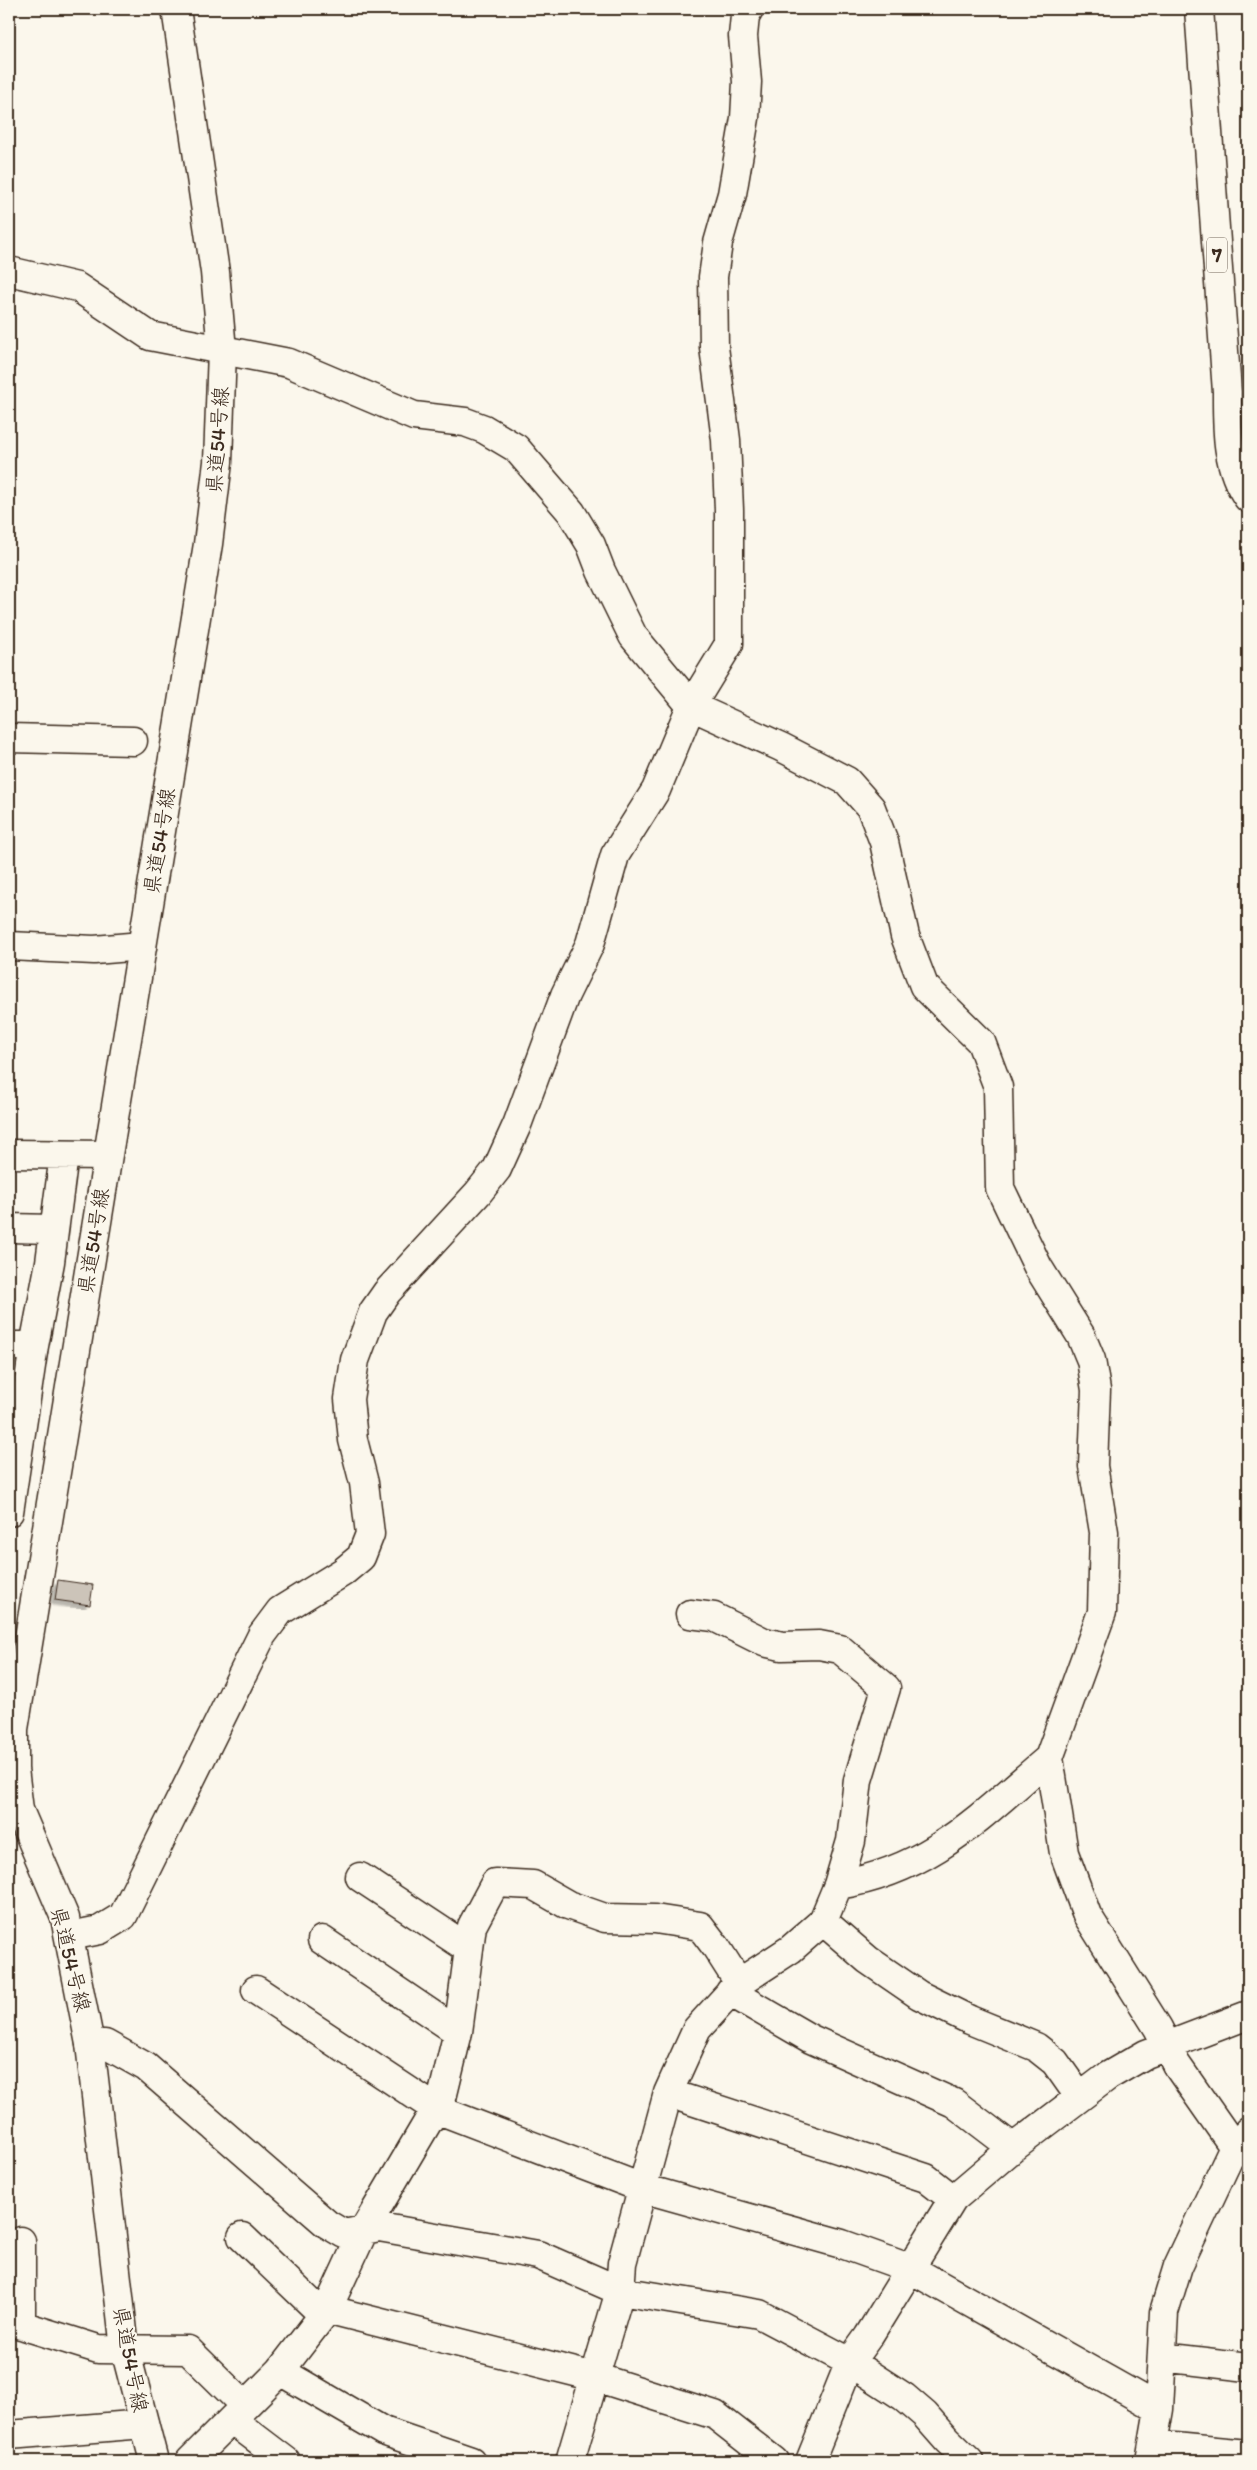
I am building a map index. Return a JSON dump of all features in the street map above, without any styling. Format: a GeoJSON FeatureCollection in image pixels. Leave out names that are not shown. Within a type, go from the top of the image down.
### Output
{"type":"FeatureCollection","features":[{"type":"Feature","properties":{"kind":"street","name":"県道54号線"},"geometry":{"type":"LineString","coordinates":[[154,2461],[125,2349],[90,2044],[70,1936],[65,1918],[19,1810],[14,1770],[14,1729],[17,1666],[142,946],[208,544],[218,462],[222,350],[214,272],[176,9]]}},
{"type":"Feature","properties":{"kind":"street"},"geometry":{"type":"LineString","coordinates":[[70,1936],[100,1930],[124,1916],[262,1635],[280,1611],[343,1572],[361,1557],[370,1534],[364,1483],[353,1440],[349,1399],[355,1360],[373,1312],[387,1292],[478,1193],[497,1169],[517,1125],[565,995],[590,944],[615,856],[656,790],[691,706],[730,644],[730,510],[726,440],[714,347],[712,277],[718,243],[732,194],[745,118],[747,82],[743,36],[745,16],[749,9]]}},
{"type":"Feature","properties":{"kind":"street","name":"7"},"geometry":{"type":"LineString","coordinates":[[1199,9],[1227,392],[1227,439],[1230,459],[1241,488],[1248,498]]}},
{"type":"Feature","properties":{"kind":"street"},"geometry":{"type":"LineString","coordinates":[[9,271],[77,287],[150,336],[289,363],[414,416],[465,422],[484,429],[516,448],[570,512],[591,545],[601,571],[633,636],[691,706],[781,747],[847,781],[871,808],[884,842],[905,936],[924,986],[981,1042],[998,1088],[1000,1188],[1038,1267],[1081,1336],[1091,1360],[1096,1390],[1093,1466],[1104,1532],[1102,1612],[1049,1758],[1064,1853],[1087,1915],[1158,2028],[1176,2064],[1244,2144],[1178,2266],[1164,2312],[1159,2408],[1151,2453],[1248,2454]]}},
{"type":"Feature","properties":{"kind":"street"},"geometry":{"type":"LineString","coordinates":[[9,738],[133,741]]}},
{"type":"Feature","properties":{"kind":"street"},"geometry":{"type":"LineString","coordinates":[[9,946],[94,950],[142,946]]}},
{"type":"Feature","properties":{"kind":"street"},"geometry":{"type":"LineString","coordinates":[[9,1154],[107,1155]]}},
{"type":"Feature","properties":{"kind":"street"},"geometry":{"type":"LineString","coordinates":[[9,1512],[22,1346],[50,1262],[64,1154]]}},
{"type":"Feature","properties":{"kind":"street"},"geometry":{"type":"LineString","coordinates":[[9,1228],[53,1229]]}},
{"type":"Feature","properties":{"kind":"street"},"geometry":{"type":"LineString","coordinates":[[570,2461],[620,2292],[622,2263],[668,2093],[697,2029],[734,1987],[791,1950],[823,1921],[838,1886],[851,1840],[858,1780],[886,1688],[840,1649],[819,1645],[782,1646],[764,1642],[714,1617],[690,1614]]}},
{"type":"Feature","properties":{"kind":"street"},"geometry":{"type":"LineString","coordinates":[[838,1886],[867,1881],[911,1864],[949,1842],[1049,1758]]}},
{"type":"Feature","properties":{"kind":"street"},"geometry":{"type":"LineString","coordinates":[[360,1877],[469,1949]]}},
{"type":"Feature","properties":{"kind":"street"},"geometry":{"type":"LineString","coordinates":[[190,2461],[280,2371],[327,2310],[364,2230],[442,2098],[458,2032],[472,1926],[495,1883],[533,1885],[568,1905],[605,1918],[655,1919],[700,1926],[716,1947],[734,1987],[811,2039],[954,2103],[1013,2148]]}},
{"type":"Feature","properties":{"kind":"street"},"geometry":{"type":"LineString","coordinates":[[823,1921],[868,1960],[919,1995],[970,2020],[1036,2047],[1056,2062],[1079,2096]]}},
{"type":"Feature","properties":{"kind":"street"},"geometry":{"type":"LineString","coordinates":[[322,1940],[458,2032]]}},
{"type":"Feature","properties":{"kind":"street"},"geometry":{"type":"LineString","coordinates":[[256,1990],[436,2109],[642,2188],[842,2244],[909,2268],[1159,2408]]}},
{"type":"Feature","properties":{"kind":"street"},"geometry":{"type":"LineString","coordinates":[[810,2461],[850,2362],[868,2337],[953,2199],[1013,2148],[1079,2096],[1146,2054],[1248,2015]]}},
{"type":"Feature","properties":{"kind":"street"},"geometry":{"type":"LineString","coordinates":[[90,2044],[105,2044],[146,2066],[327,2224],[344,2234],[379,2227],[538,2255],[620,2292],[759,2314],[850,2362],[925,2414],[946,2440],[969,2461]]}},
{"type":"Feature","properties":{"kind":"street"},"geometry":{"type":"LineString","coordinates":[[668,2093],[926,2178],[953,2199]]}},
{"type":"Feature","properties":{"kind":"street"},"geometry":{"type":"LineString","coordinates":[[242,2237],[314,2306],[595,2377],[715,2414],[774,2461]]}},
{"type":"Feature","properties":{"kind":"street"},"geometry":{"type":"LineString","coordinates":[[21,2241],[15,2322],[98,2350],[188,2350],[238,2413],[286,2461]]}},
{"type":"Feature","properties":{"kind":"street"},"geometry":{"type":"LineString","coordinates":[[1162,2357],[1248,2367]]}},
{"type":"Feature","properties":{"kind":"street"},"geometry":{"type":"LineString","coordinates":[[280,2371],[383,2431],[472,2461]]}},
{"type":"Feature","properties":{"kind":"street"},"geometry":{"type":"LineString","coordinates":[[9,2435],[144,2424]]}},
{"type":"Feature","properties":{"kind":"building"},"geometry":{"type":"Polygon","coordinates":[[[58,1580],[93,1585],[90,1605],[55,1600],[58,1580]]]}}]}
